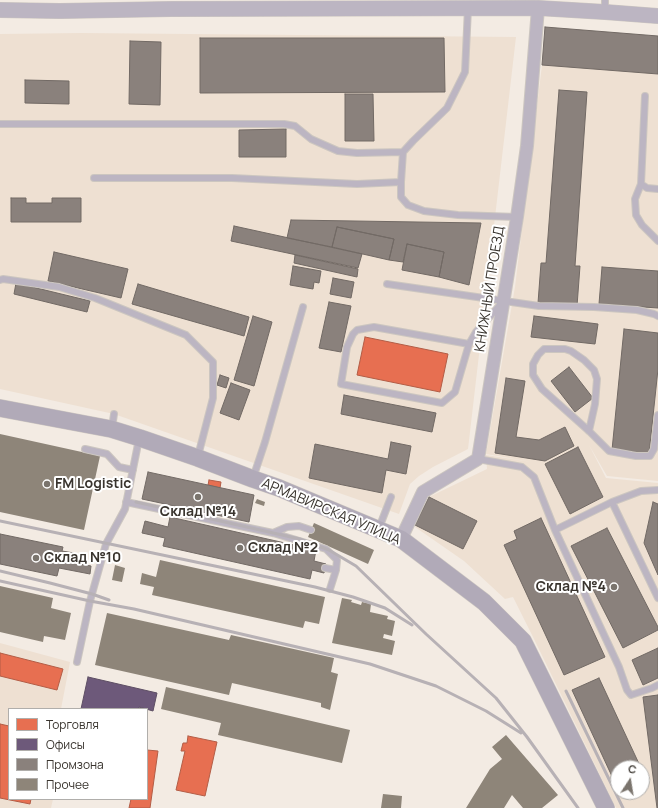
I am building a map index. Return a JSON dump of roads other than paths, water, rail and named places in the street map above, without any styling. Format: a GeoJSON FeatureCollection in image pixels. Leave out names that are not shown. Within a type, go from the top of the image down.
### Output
{"type":"FeatureCollection","features":[{"type":"Feature","properties":{"kind":"main road","name":"АРМАВИРСКАЯ УЛИЦА"},"geometry":{"type":"LineString","coordinates":[[0,408],[113,422],[140,438],[279,488],[401,539],[484,602],[523,641],[606,808]]}},
{"type":"Feature","properties":{"kind":"street"},"geometry":{"type":"LineString","coordinates":[[0,10],[60,11],[429,4],[468,8],[605,6],[658,16]]}},
{"type":"Feature","properties":{"kind":"street","name":"КНИЖНЫЙ ПРОЕЗД"},"geometry":{"type":"LineString","coordinates":[[478,459],[518,217],[527,146],[538,8]]}},
{"type":"Feature","properties":{"kind":"street"},"geometry":{"type":"LineString","coordinates":[[401,539],[423,492],[478,459]]}},
{"type":"Feature","properties":{"kind":"lane"},"geometry":{"type":"LineString","coordinates":[[468,8],[465,72],[447,108],[403,152],[401,197],[408,206],[424,211],[458,215],[518,217]]}},
{"type":"Feature","properties":{"kind":"lane"},"geometry":{"type":"LineString","coordinates":[[645,96],[641,184],[635,199],[636,215],[642,225],[658,241]]}},
{"type":"Feature","properties":{"kind":"lane"},"geometry":{"type":"LineString","coordinates":[[0,124],[284,124],[296,126],[311,140],[338,151],[357,153],[403,152]]}},
{"type":"Feature","properties":{"kind":"lane"},"geometry":{"type":"LineString","coordinates":[[94,178],[232,178],[357,184],[401,182]]}},
{"type":"Feature","properties":{"kind":"lane"},"geometry":{"type":"LineString","coordinates":[[641,184],[647,188],[658,189]]}},
{"type":"Feature","properties":{"kind":"lane"},"geometry":{"type":"LineString","coordinates":[[0,280],[3,279],[59,287],[95,298],[186,335],[213,362],[213,398],[198,458]]}},
{"type":"Feature","properties":{"kind":"lane"},"geometry":{"type":"LineString","coordinates":[[387,284],[503,302],[539,306],[594,307],[637,310],[658,316]]}},
{"type":"Feature","properties":{"kind":"lane"},"geometry":{"type":"LineString","coordinates":[[470,344],[374,327],[357,330],[353,334],[347,347],[341,384],[442,403],[455,392],[470,344],[476,332],[503,302]]}},
{"type":"Feature","properties":{"kind":"lane"},"geometry":{"type":"LineString","coordinates":[[253,479],[303,307]]}},
{"type":"Feature","properties":{"kind":"lane"},"geometry":{"type":"LineString","coordinates":[[589,431],[595,404],[597,379],[594,370],[584,360],[571,351],[565,349],[544,349],[538,355],[534,364],[533,375],[542,389],[610,451],[636,456],[650,456],[654,449],[658,415]]}},
{"type":"Feature","properties":{"kind":"lane"},"geometry":{"type":"LineString","coordinates":[[77,662],[92,594],[106,544],[125,509],[140,438]]}},
{"type":"Feature","properties":{"kind":"lane"},"geometry":{"type":"LineString","coordinates":[[85,449],[107,454],[119,466],[133,470]]}},
{"type":"Feature","properties":{"kind":"lane"},"geometry":{"type":"LineString","coordinates":[[478,459],[522,466],[534,477],[555,530],[619,667],[627,690],[631,695],[658,685]]}},
{"type":"Feature","properties":{"kind":"lane"},"geometry":{"type":"LineString","coordinates":[[555,530],[612,502],[641,491],[658,490]]}},
{"type":"Feature","properties":{"kind":"lane"},"geometry":{"type":"LineString","coordinates":[[378,529],[391,497]]}},
{"type":"Feature","properties":{"kind":"lane"},"geometry":{"type":"LineString","coordinates":[[126,502],[273,533],[326,549],[337,560],[336,570],[330,589]]}},
{"type":"Feature","properties":{"kind":"lane"},"geometry":{"type":"LineString","coordinates":[[612,502],[658,598]]}},
{"type":"Feature","properties":{"kind":"lane"},"geometry":{"type":"LineString","coordinates":[[273,533],[287,527],[299,526],[311,530]]}},
{"type":"Feature","properties":{"kind":"lane"},"geometry":{"type":"LineString","coordinates":[[325,568],[336,570]]}},
{"type":"Feature","properties":{"kind":"railway"},"geometry":{"type":"LineString","coordinates":[[136,502],[300,539],[329,550],[356,566],[426,634],[496,698],[527,737],[578,808]]}},
{"type":"Feature","properties":{"kind":"railway"},"geometry":{"type":"LineString","coordinates":[[0,521],[315,587],[353,597],[385,608],[412,625]]}},
{"type":"Feature","properties":{"kind":"railway"},"geometry":{"type":"LineString","coordinates":[[0,571],[92,594],[109,600]]}},
{"type":"Feature","properties":{"kind":"railway"},"geometry":{"type":"LineString","coordinates":[[0,581],[134,609],[370,664],[436,686],[486,711],[521,733]]}},
{"type":"Feature","properties":{"kind":"railway"},"geometry":{"type":"LineString","coordinates":[[566,691],[623,808]]}},
{"type":"Feature","properties":{"kind":"place","name":"FM Logistic"},"geometry":{"type":"Point","coordinates":[47,484]}},
{"type":"Feature","properties":{"kind":"place","name":"Склад №14"},"geometry":{"type":"Point","coordinates":[198,497]}},
{"type":"Feature","properties":{"kind":"place","name":"Склад №2"},"geometry":{"type":"Point","coordinates":[240,548]}},
{"type":"Feature","properties":{"kind":"place","name":"Склад №10"},"geometry":{"type":"Point","coordinates":[36,558]}},
{"type":"Feature","properties":{"kind":"place","name":"Склад №4"},"geometry":{"type":"Point","coordinates":[614,587]}}]}
